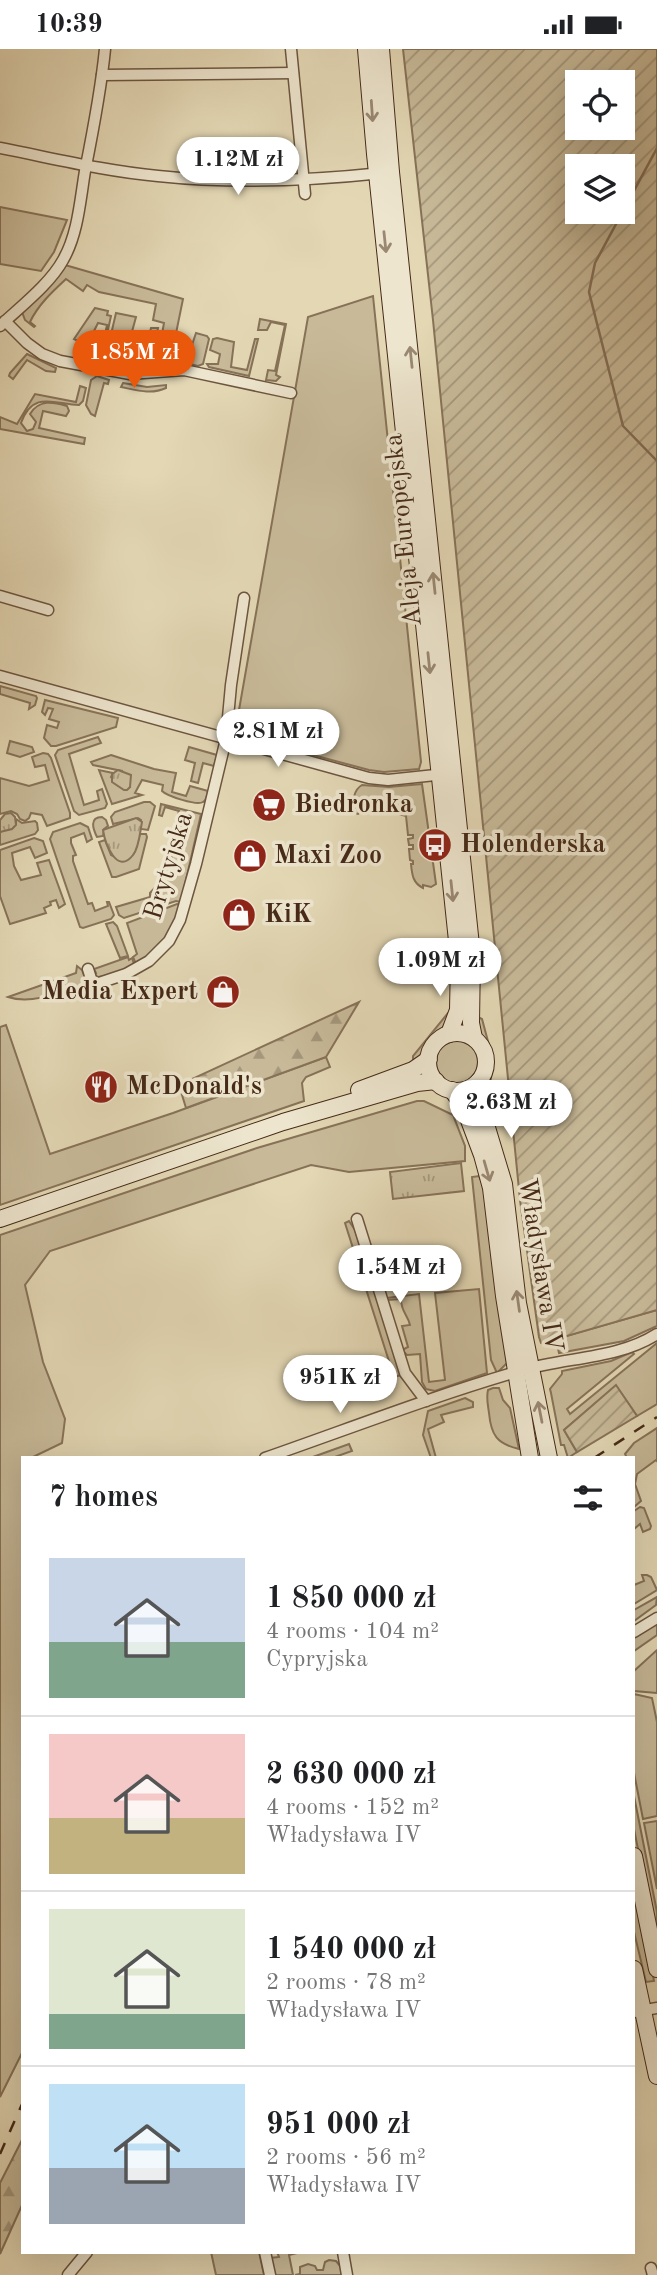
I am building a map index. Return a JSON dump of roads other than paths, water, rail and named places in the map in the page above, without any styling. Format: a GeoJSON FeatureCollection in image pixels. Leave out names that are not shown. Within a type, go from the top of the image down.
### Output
{"type":"FeatureCollection","features":[{"type":"Feature","properties":{"kind":"main road","name":"Aleja Europejska"},"geometry":{"type":"LineString","coordinates":[[366,49],[385,173],[447,773],[472,955],[471,1023],[474,1038]]}},
{"type":"Feature","properties":{"kind":"main road","name":"Aleja Europejska"},"geometry":{"type":"LineString","coordinates":[[380,49],[385,173]]}},
{"type":"Feature","properties":{"kind":"main road","name":"Aleja Europejska"},"geometry":{"type":"LineString","coordinates":[[447,773],[459,969],[458,1010],[449,1034]]}},
{"type":"Feature","properties":{"kind":"main road"},"geometry":{"type":"LineString","coordinates":[[449,1034],[464,1034],[474,1038],[483,1048],[486,1058],[485,1069],[478,1081],[466,1089],[452,1090],[443,1087],[430,1071],[429,1059],[435,1044],[449,1034]]}},
{"type":"Feature","properties":{"kind":"main road"},"geometry":{"type":"LineString","coordinates":[[283,1122],[413,1070],[429,1059]]}},
{"type":"Feature","properties":{"kind":"main road"},"geometry":{"type":"LineString","coordinates":[[0,1219],[283,1122],[417,1083],[436,1081]]}},
{"type":"Feature","properties":{"kind":"main road","name":"Władysława IV"},"geometry":{"type":"LineString","coordinates":[[478,1081],[479,1101],[504,1184],[524,1370],[530,1456]]}},
{"type":"Feature","properties":{"kind":"main road","name":"Władysława IV"},"geometry":{"type":"LineString","coordinates":[[452,1090],[464,1107],[489,1181],[504,1296],[549,1456]]}},
{"type":"Feature","properties":{"kind":"main road"},"geometry":{"type":"LineString","coordinates":[[635,1861],[657,1969]]}},
{"type":"Feature","properties":{"kind":"main road"},"geometry":{"type":"LineString","coordinates":[[635,1973],[657,2076]]}},
{"type":"Feature","properties":{"kind":"street"},"geometry":{"type":"LineString","coordinates":[[104,49],[102,75],[76,224],[62,261],[53,274],[3,324],[42,354],[60,361],[130,374],[184,370],[291,393]]}},
{"type":"Feature","properties":{"kind":"street"},"geometry":{"type":"LineString","coordinates":[[291,49],[305,194]]}},
{"type":"Feature","properties":{"kind":"street"},"geometry":{"type":"LineString","coordinates":[[102,75],[293,73]]}},
{"type":"Feature","properties":{"kind":"street"},"geometry":{"type":"LineString","coordinates":[[0,148],[145,175],[195,180],[304,180],[385,173]]}},
{"type":"Feature","properties":{"kind":"street"},"geometry":{"type":"LineString","coordinates":[[0,596],[48,610]]}},
{"type":"Feature","properties":{"kind":"street"},"geometry":{"type":"LineString","coordinates":[[226,739],[244,598]]}},
{"type":"Feature","properties":{"kind":"street"},"geometry":{"type":"LineString","coordinates":[[0,676],[369,778],[388,779],[447,773]]}},
{"type":"Feature","properties":{"kind":"street","name":"Brytyjska"},"geometry":{"type":"LineString","coordinates":[[88,969],[93,985],[115,978],[149,961],[169,941],[186,904],[226,739]]}},
{"type":"Feature","properties":{"kind":"street"},"geometry":{"type":"LineString","coordinates":[[357,1219],[405,1373],[426,1401]]}},
{"type":"Feature","properties":{"kind":"street"},"geometry":{"type":"LineString","coordinates":[[524,1370],[612,1352],[634,1346],[657,1334]]}},
{"type":"Feature","properties":{"kind":"street","name":"Władysława IV"},"geometry":{"type":"LineString","coordinates":[[271,1456],[426,1401],[524,1370]]}},
{"type":"Feature","properties":{"kind":"street"},"geometry":{"type":"LineString","coordinates":[[635,1631],[657,1618]]}},
{"type":"Feature","properties":{"kind":"street"},"geometry":{"type":"LineString","coordinates":[[68,2275],[85,2254]]}},
{"type":"Feature","properties":{"kind":"street"},"geometry":{"type":"LineString","coordinates":[[265,2254],[270,2275]]}},
{"type":"Feature","properties":{"kind":"street"},"geometry":{"type":"LineString","coordinates":[[343,2254],[347,2275]]}},
{"type":"Feature","properties":{"kind":"waterway"},"geometry":{"type":"LineString","coordinates":[[657,148],[595,263],[589,292],[623,426],[657,461]]}},
{"type":"Feature","properties":{"kind":"railway"},"geometry":{"type":"LineString","coordinates":[[597,1456],[657,1417]]}},
{"type":"Feature","properties":{"kind":"railway"},"geometry":{"type":"LineString","coordinates":[[0,2154],[21,2107]]}},
{"type":"Feature","properties":{"kind":"place","name":"Biedronka"},"geometry":{"type":"Point","coordinates":[269,805]}},
{"type":"Feature","properties":{"kind":"place","name":"Holenderska"},"geometry":{"type":"Point","coordinates":[435,845]}},
{"type":"Feature","properties":{"kind":"place","name":"Maxi Zoo"},"geometry":{"type":"Point","coordinates":[250,856]}},
{"type":"Feature","properties":{"kind":"place","name":"KiK"},"geometry":{"type":"Point","coordinates":[239,915]}},
{"type":"Feature","properties":{"kind":"place","name":"Media Expert"},"geometry":{"type":"Point","coordinates":[223,992]}},
{"type":"Feature","properties":{"kind":"place","name":"McDonald's"},"geometry":{"type":"Point","coordinates":[101,1087]}}]}
